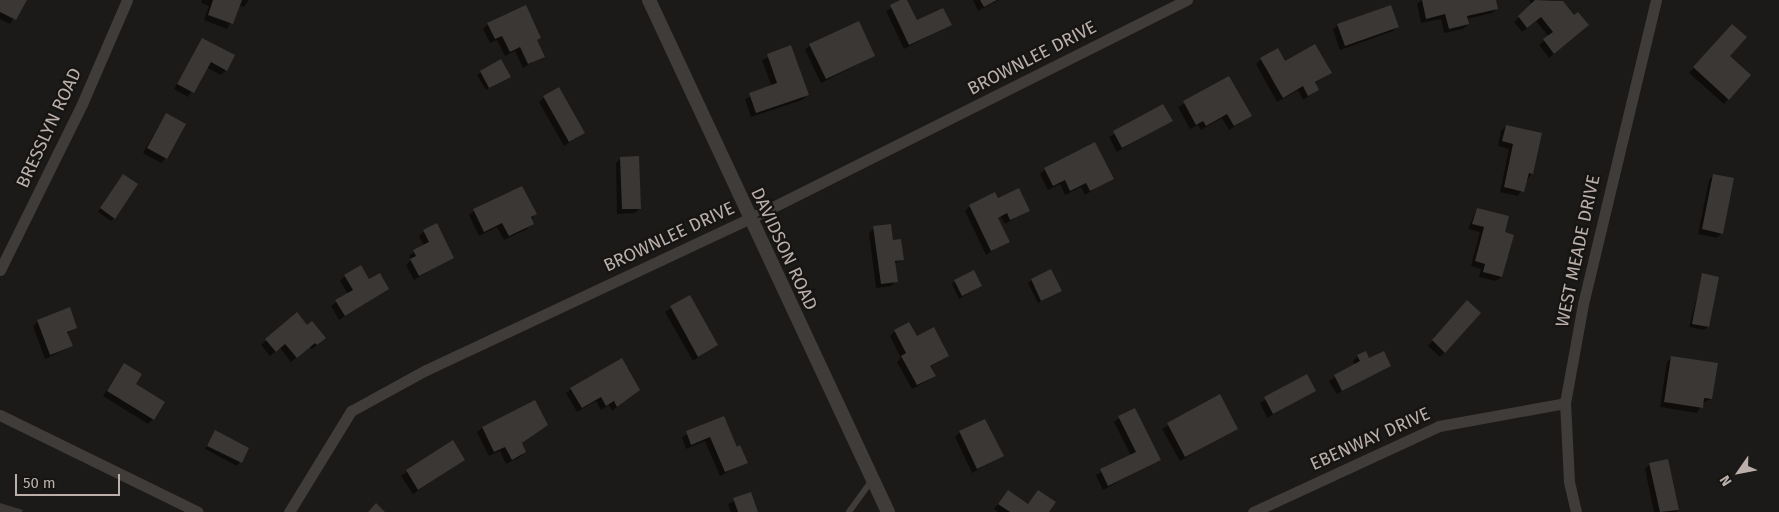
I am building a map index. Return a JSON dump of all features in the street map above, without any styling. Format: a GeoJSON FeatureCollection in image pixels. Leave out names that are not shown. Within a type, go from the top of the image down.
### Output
{"type":"FeatureCollection","features":[{"type":"Feature","properties":{"kind":"street","name":"BRESSLYN ROAD"},"geometry":{"type":"LineString","coordinates":[[0,270],[82,104],[127,0]]}},
{"type":"Feature","properties":{"kind":"street","name":"DAVIDSON ROAD"},"geometry":{"type":"LineString","coordinates":[[649,0],[749,219],[888,512]]}},
{"type":"Feature","properties":{"kind":"street","name":"BROWNLEE DRIVE"},"geometry":{"type":"LineString","coordinates":[[289,512],[350,411],[426,370],[749,219],[1188,0]]}},
{"type":"Feature","properties":{"kind":"street","name":"WEST MEADE DRIVE"},"geometry":{"type":"LineString","coordinates":[[1576,512],[1569,482],[1565,403],[1582,304],[1656,0]]}},
{"type":"Feature","properties":{"kind":"street","name":"EBENWAY DRIVE"},"geometry":{"type":"LineString","coordinates":[[1253,512],[1439,426],[1565,403]]}},
{"type":"Feature","properties":{"kind":"street"},"geometry":{"type":"LineString","coordinates":[[0,415],[198,512]]}},
{"type":"Feature","properties":{"kind":"lane"},"geometry":{"type":"LineString","coordinates":[[849,512],[873,479]]}},
{"type":"Feature","properties":{"kind":"building"},"geometry":{"type":"Polygon","coordinates":[[[0,0],[27,0],[16,20],[0,12],[0,0]]]}},
{"type":"Feature","properties":{"kind":"building"},"geometry":{"type":"Polygon","coordinates":[[[213,0],[242,0],[233,24],[208,15],[213,0]]]}},
{"type":"Feature","properties":{"kind":"building"},"geometry":{"type":"Polygon","coordinates":[[[900,0],[907,0],[917,20],[943,8],[952,25],[909,45],[890,5],[900,0]]]}},
{"type":"Feature","properties":{"kind":"building"},"geometry":{"type":"Polygon","coordinates":[[[980,0],[997,0],[984,7],[980,0]]]}},
{"type":"Feature","properties":{"kind":"building"},"geometry":{"type":"Polygon","coordinates":[[[1422,0],[1496,0],[1498,9],[1467,16],[1469,24],[1449,29],[1445,14],[1426,19],[1422,0]]]}},
{"type":"Feature","properties":{"kind":"building"},"geometry":{"type":"Polygon","coordinates":[[[1535,0],[1563,1],[1574,15],[1578,12],[1589,25],[1554,54],[1543,39],[1553,32],[1541,17],[1527,28],[1518,16],[1535,0]]]}},
{"type":"Feature","properties":{"kind":"building"},"geometry":{"type":"Polygon","coordinates":[[[526,5],[541,38],[537,40],[545,57],[528,64],[520,47],[510,52],[502,36],[495,39],[487,23],[526,5]]]}},
{"type":"Feature","properties":{"kind":"building"},"geometry":{"type":"Polygon","coordinates":[[[1391,5],[1399,27],[1345,46],[1337,24],[1391,5]]]}},
{"type":"Feature","properties":{"kind":"building"},"geometry":{"type":"Polygon","coordinates":[[[859,21],[875,56],[826,79],[809,44],[859,21]]]}},
{"type":"Feature","properties":{"kind":"building"},"geometry":{"type":"Polygon","coordinates":[[[1732,24],[1747,37],[1730,56],[1751,75],[1729,100],[1693,67],[1732,24]]]}},
{"type":"Feature","properties":{"kind":"building"},"geometry":{"type":"Polygon","coordinates":[[[202,38],[235,55],[227,71],[211,62],[194,93],[177,84],[202,38]]]}},
{"type":"Feature","properties":{"kind":"building"},"geometry":{"type":"Polygon","coordinates":[[[1315,44],[1332,73],[1315,82],[1319,90],[1308,96],[1303,86],[1283,98],[1260,58],[1278,48],[1285,61],[1315,44]]]}},
{"type":"Feature","properties":{"kind":"building"},"geometry":{"type":"Polygon","coordinates":[[[791,45],[809,95],[756,113],[749,93],[777,83],[767,54],[791,45]]]}},
{"type":"Feature","properties":{"kind":"building"},"geometry":{"type":"Polygon","coordinates":[[[501,59],[511,77],[489,88],[480,71],[501,59]]]}},
{"type":"Feature","properties":{"kind":"building"},"geometry":{"type":"Polygon","coordinates":[[[1229,76],[1252,116],[1234,126],[1227,114],[1206,126],[1203,121],[1196,125],[1183,101],[1229,76]]]}},
{"type":"Feature","properties":{"kind":"building"},"geometry":{"type":"Polygon","coordinates":[[[559,87],[585,133],[569,142],[543,96],[559,87]]]}},
{"type":"Feature","properties":{"kind":"building"},"geometry":{"type":"Polygon","coordinates":[[[1163,104],[1173,121],[1122,148],[1113,131],[1163,104]]]}},
{"type":"Feature","properties":{"kind":"building"},"geometry":{"type":"Polygon","coordinates":[[[166,113],[186,124],[167,159],[147,148],[166,113]]]}},
{"type":"Feature","properties":{"kind":"building"},"geometry":{"type":"Polygon","coordinates":[[[1506,125],[1542,133],[1533,174],[1529,173],[1524,192],[1504,187],[1513,144],[1502,141],[1506,125]]]}},
{"type":"Feature","properties":{"kind":"building"},"geometry":{"type":"Polygon","coordinates":[[[1095,142],[1114,179],[1090,191],[1086,183],[1070,191],[1065,180],[1053,186],[1044,168],[1095,142]]]}},
{"type":"Feature","properties":{"kind":"building"},"geometry":{"type":"Polygon","coordinates":[[[639,156],[641,209],[622,209],[620,157],[639,156]]]}},
{"type":"Feature","properties":{"kind":"building"},"geometry":{"type":"Polygon","coordinates":[[[123,174],[138,184],[115,219],[100,208],[123,174]]]}},
{"type":"Feature","properties":{"kind":"building"},"geometry":{"type":"Polygon","coordinates":[[[1713,174],[1734,178],[1723,234],[1702,229],[1713,174]]]}},
{"type":"Feature","properties":{"kind":"building"},"geometry":{"type":"Polygon","coordinates":[[[522,186],[537,214],[531,217],[534,224],[509,236],[502,223],[484,232],[473,209],[522,186]]]}},
{"type":"Feature","properties":{"kind":"building"},"geometry":{"type":"Polygon","coordinates":[[[1019,188],[1030,211],[1010,220],[1007,213],[998,218],[1010,242],[991,251],[969,205],[995,192],[998,198],[1019,188]]]}},
{"type":"Feature","properties":{"kind":"building"},"geometry":{"type":"Polygon","coordinates":[[[1477,208],[1509,216],[1505,232],[1514,235],[1502,277],[1483,272],[1485,264],[1475,261],[1484,227],[1472,224],[1477,208]]]}},
{"type":"Feature","properties":{"kind":"building"},"geometry":{"type":"Polygon","coordinates":[[[437,223],[454,258],[419,276],[410,259],[416,256],[413,250],[429,242],[423,230],[437,223]]]}},
{"type":"Feature","properties":{"kind":"building"},"geometry":{"type":"Polygon","coordinates":[[[891,224],[893,240],[901,239],[904,260],[895,261],[898,282],[881,284],[873,226],[891,224]]]}},
{"type":"Feature","properties":{"kind":"building"},"geometry":{"type":"Polygon","coordinates":[[[361,265],[369,279],[380,273],[389,289],[345,316],[335,300],[353,290],[344,275],[361,265]]]}},
{"type":"Feature","properties":{"kind":"building"},"geometry":{"type":"Polygon","coordinates":[[[1051,269],[1062,291],[1041,301],[1031,279],[1051,269]]]}},
{"type":"Feature","properties":{"kind":"building"},"geometry":{"type":"Polygon","coordinates":[[[974,270],[982,286],[962,296],[954,280],[974,270]]]}},
{"type":"Feature","properties":{"kind":"building"},"geometry":{"type":"Polygon","coordinates":[[[1702,273],[1719,277],[1709,327],[1692,324],[1702,273]]]}},
{"type":"Feature","properties":{"kind":"building"},"geometry":{"type":"Polygon","coordinates":[[[690,295],[718,345],[698,357],[670,306],[690,295]]]}},
{"type":"Feature","properties":{"kind":"building"},"geometry":{"type":"Polygon","coordinates":[[[1467,300],[1481,313],[1445,353],[1432,340],[1467,300]]]}},
{"type":"Feature","properties":{"kind":"building"},"geometry":{"type":"Polygon","coordinates":[[[70,307],[77,328],[67,332],[73,346],[50,355],[37,320],[70,307]]]}},
{"type":"Feature","properties":{"kind":"building"},"geometry":{"type":"Polygon","coordinates":[[[297,312],[307,325],[312,321],[326,338],[317,345],[315,343],[297,358],[285,344],[276,352],[265,339],[297,312]]]}},
{"type":"Feature","properties":{"kind":"building"},"geometry":{"type":"Polygon","coordinates":[[[909,322],[917,336],[934,327],[949,356],[930,366],[936,376],[917,385],[901,356],[906,353],[894,330],[909,322]]]}},
{"type":"Feature","properties":{"kind":"building"},"geometry":{"type":"Polygon","coordinates":[[[1366,351],[1369,358],[1384,351],[1391,366],[1342,391],[1334,375],[1360,361],[1357,355],[1366,351]]]}},
{"type":"Feature","properties":{"kind":"building"},"geometry":{"type":"Polygon","coordinates":[[[1671,356],[1718,363],[1712,399],[1704,398],[1703,408],[1664,402],[1671,356]]]}},
{"type":"Feature","properties":{"kind":"building"},"geometry":{"type":"Polygon","coordinates":[[[622,358],[640,390],[617,407],[614,401],[606,406],[601,397],[582,408],[570,388],[622,358]]]}},
{"type":"Feature","properties":{"kind":"building"},"geometry":{"type":"Polygon","coordinates":[[[124,363],[142,374],[136,384],[165,402],[154,420],[107,391],[124,363]]]}},
{"type":"Feature","properties":{"kind":"building"},"geometry":{"type":"Polygon","coordinates":[[[1307,374],[1316,391],[1273,414],[1264,397],[1307,374]]]}},
{"type":"Feature","properties":{"kind":"building"},"geometry":{"type":"Polygon","coordinates":[[[1220,394],[1238,429],[1185,457],[1167,423],[1220,394]]]}},
{"type":"Feature","properties":{"kind":"building"},"geometry":{"type":"Polygon","coordinates":[[[535,400],[548,425],[522,443],[526,452],[512,460],[505,447],[494,452],[482,427],[535,400]]]}},
{"type":"Feature","properties":{"kind":"building"},"geometry":{"type":"Polygon","coordinates":[[[1135,408],[1161,460],[1108,486],[1100,469],[1136,452],[1118,416],[1135,408]]]}},
{"type":"Feature","properties":{"kind":"building"},"geometry":{"type":"Polygon","coordinates":[[[724,416],[737,447],[740,445],[748,463],[725,472],[710,437],[691,445],[686,431],[724,416]]]}},
{"type":"Feature","properties":{"kind":"building"},"geometry":{"type":"Polygon","coordinates":[[[985,419],[1004,456],[977,469],[959,431],[985,419]]]}},
{"type":"Feature","properties":{"kind":"building"},"geometry":{"type":"Polygon","coordinates":[[[215,430],[249,448],[242,463],[207,446],[215,430]]]}},
{"type":"Feature","properties":{"kind":"building"},"geometry":{"type":"Polygon","coordinates":[[[453,440],[465,460],[418,490],[406,470],[453,440]]]}},
{"type":"Feature","properties":{"kind":"building"},"geometry":{"type":"Polygon","coordinates":[[[1668,459],[1679,510],[1660,512],[1649,463],[1668,459]]]}},
{"type":"Feature","properties":{"kind":"building"},"geometry":{"type":"Polygon","coordinates":[[[1008,490],[1028,504],[1038,490],[1056,502],[1049,512],[1010,512],[998,504],[1008,490]]]}},
{"type":"Feature","properties":{"kind":"building"},"geometry":{"type":"Polygon","coordinates":[[[751,492],[758,512],[738,512],[733,498],[751,492]]]}},
{"type":"Feature","properties":{"kind":"building"},"geometry":{"type":"Polygon","coordinates":[[[0,503],[23,510],[22,512],[0,512],[0,503]]]}},
{"type":"Feature","properties":{"kind":"building"},"geometry":{"type":"Polygon","coordinates":[[[376,503],[385,512],[368,512],[376,503]]]}}]}
